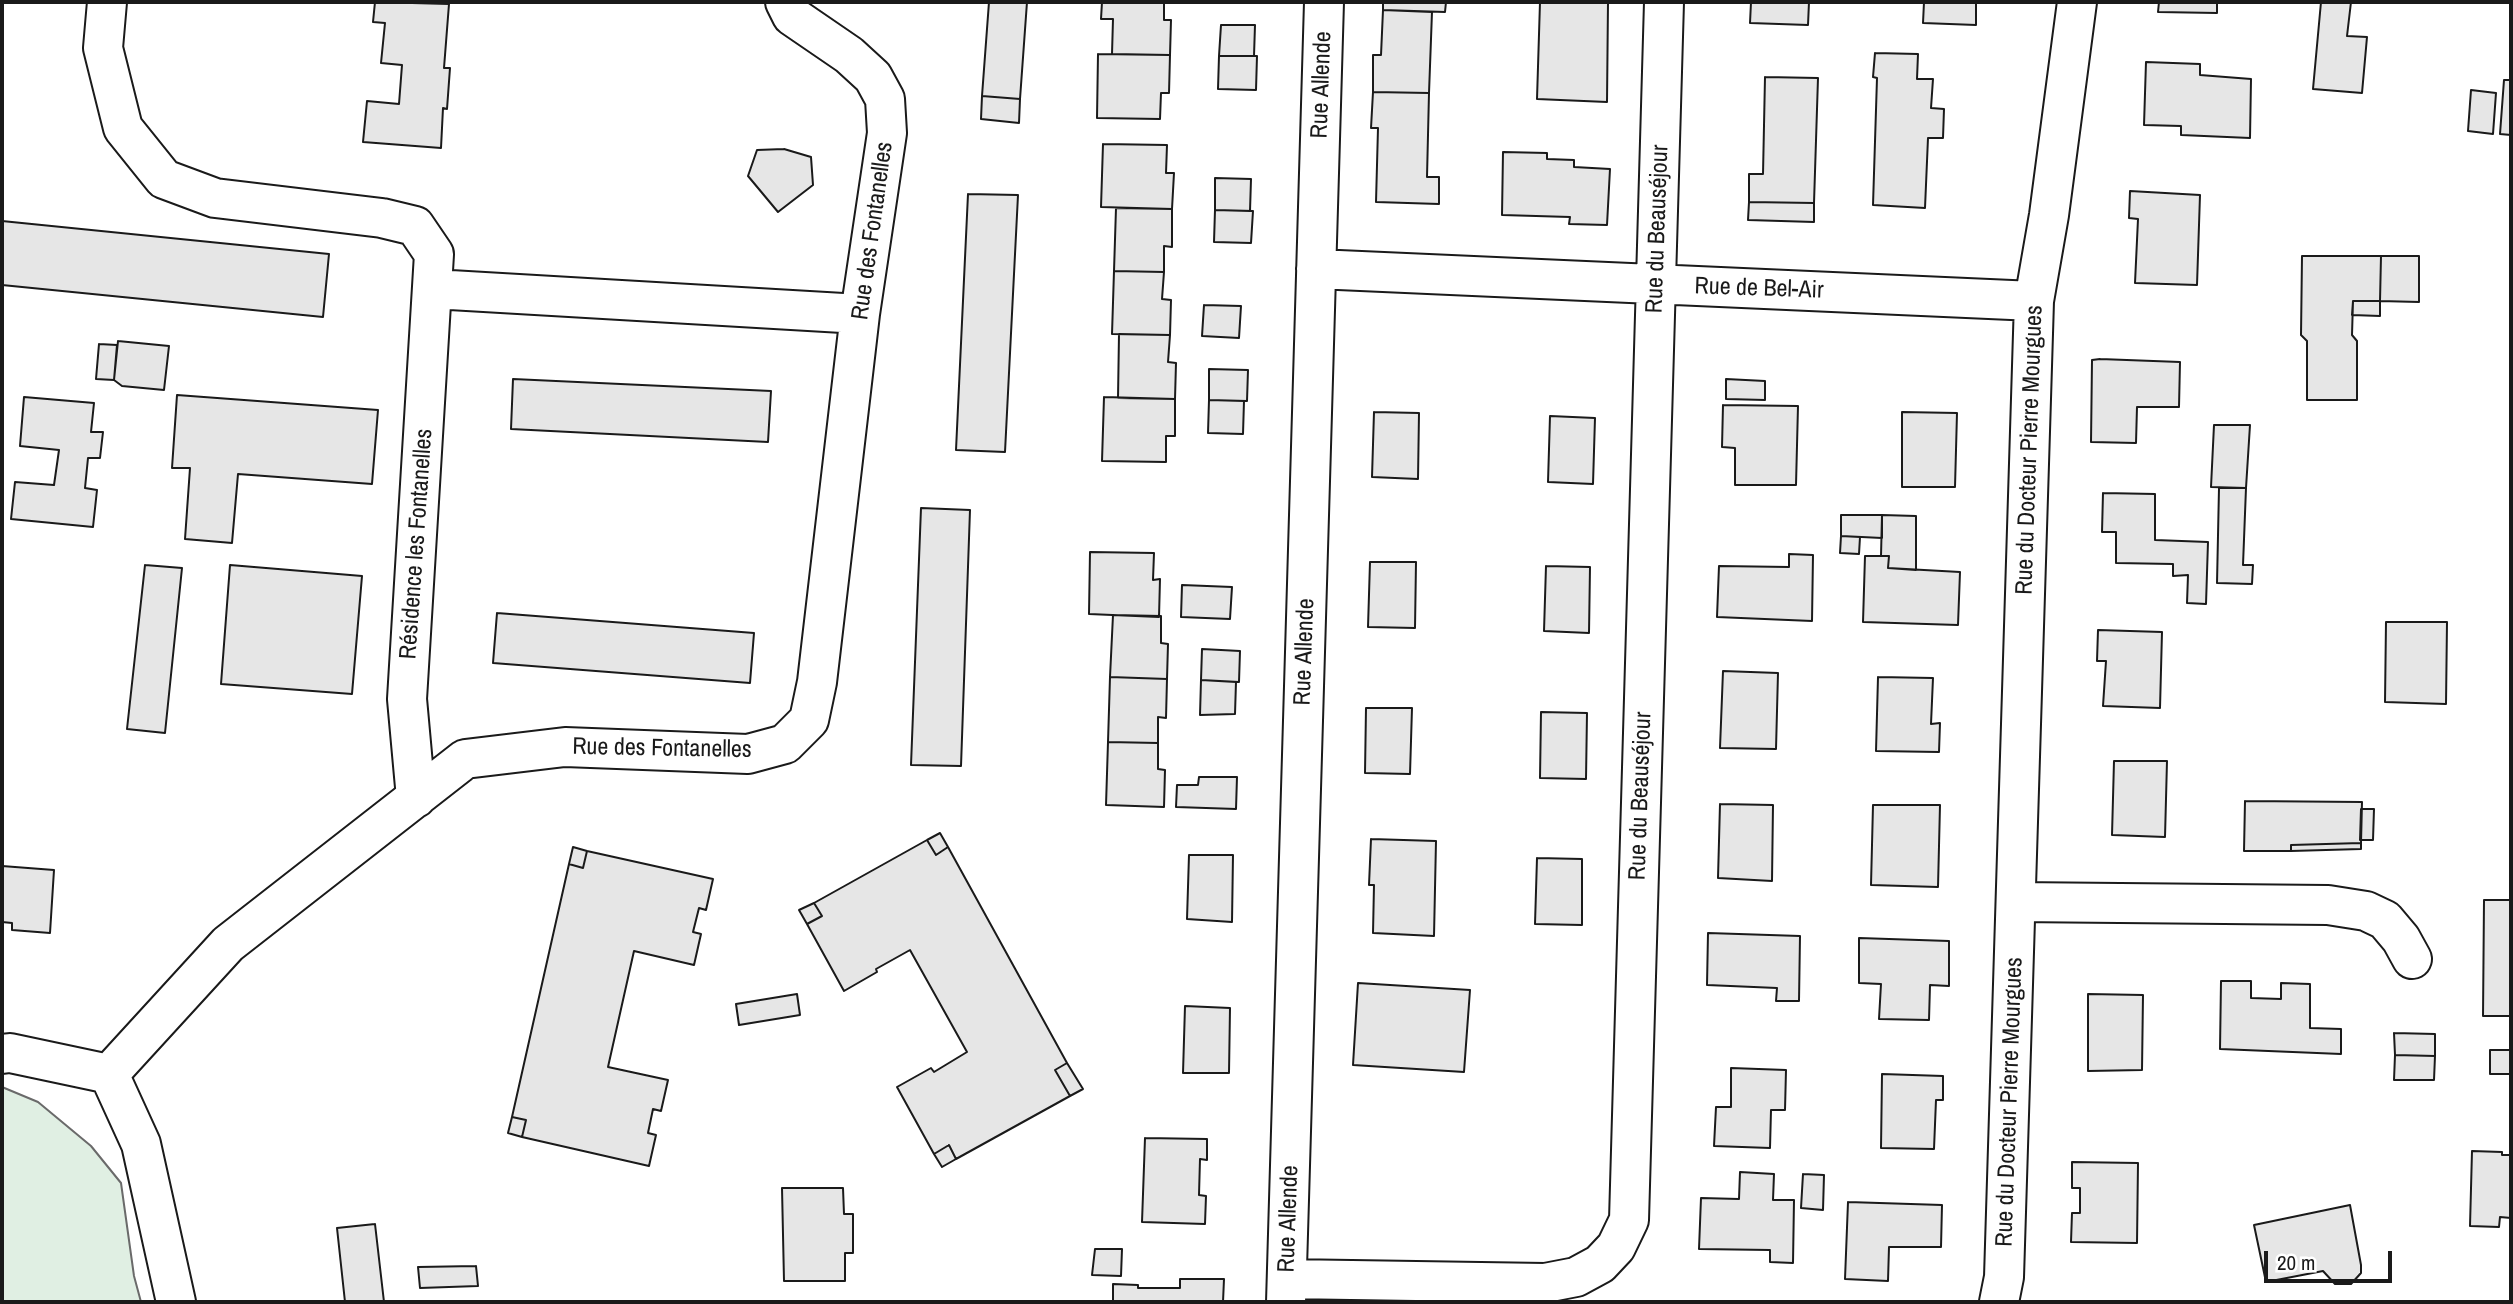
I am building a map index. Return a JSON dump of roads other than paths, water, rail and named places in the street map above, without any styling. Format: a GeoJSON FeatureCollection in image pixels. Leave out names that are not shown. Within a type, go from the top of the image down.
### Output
{"type":"FeatureCollection","features":[{"type":"Feature","properties":{"kind":"street","name":"Résidence les Fontanelles"},"geometry":{"type":"LineString","coordinates":[[107,2],[103,48],[123,128],[164,179],[215,198],[382,218],[415,226],[434,254],[407,699],[416,798]]}},
{"type":"Feature","properties":{"kind":"street","name":"Rue des Fontanelles"},"geometry":{"type":"LineString","coordinates":[[109,1074],[228,944],[465,759],[565,747],[748,754],[785,744],[809,720],[817,682],[860,314],[887,133],[885,99],[873,77],[849,55],[792,16],[786,2]]}},
{"type":"Feature","properties":{"kind":"street","name":"Rue Allende"},"geometry":{"type":"LineString","coordinates":[[1287,1291],[1324,2]]}},
{"type":"Feature","properties":{"kind":"street","name":"Rue du Beauséjour"},"geometry":{"type":"LineString","coordinates":[[1287,1291],[1545,1283],[1576,1277],[1600,1264],[1616,1247],[1629,1220],[1664,2]]}},
{"type":"Feature","properties":{"kind":"street","name":"Rue du Docteur Pierre Mourgues"},"geometry":{"type":"LineString","coordinates":[[1999,1302],[2004,1278],[2034,300],[2049,215],[2077,2]]}},
{"type":"Feature","properties":{"kind":"street","name":"Rue de Bel-Air"},"geometry":{"type":"LineString","coordinates":[[1316,269],[2034,300]]}},
{"type":"Feature","properties":{"kind":"street"},"geometry":{"type":"LineString","coordinates":[[433,289],[860,314]]}},
{"type":"Feature","properties":{"kind":"street"},"geometry":{"type":"LineString","coordinates":[[2016,902],[2329,905],[2366,911],[2385,920],[2401,939],[2412,959]]}},
{"type":"Feature","properties":{"kind":"street"},"geometry":{"type":"LineString","coordinates":[[2,1054],[10,1053],[109,1074],[141,1144],[176,1302]]}}]}
